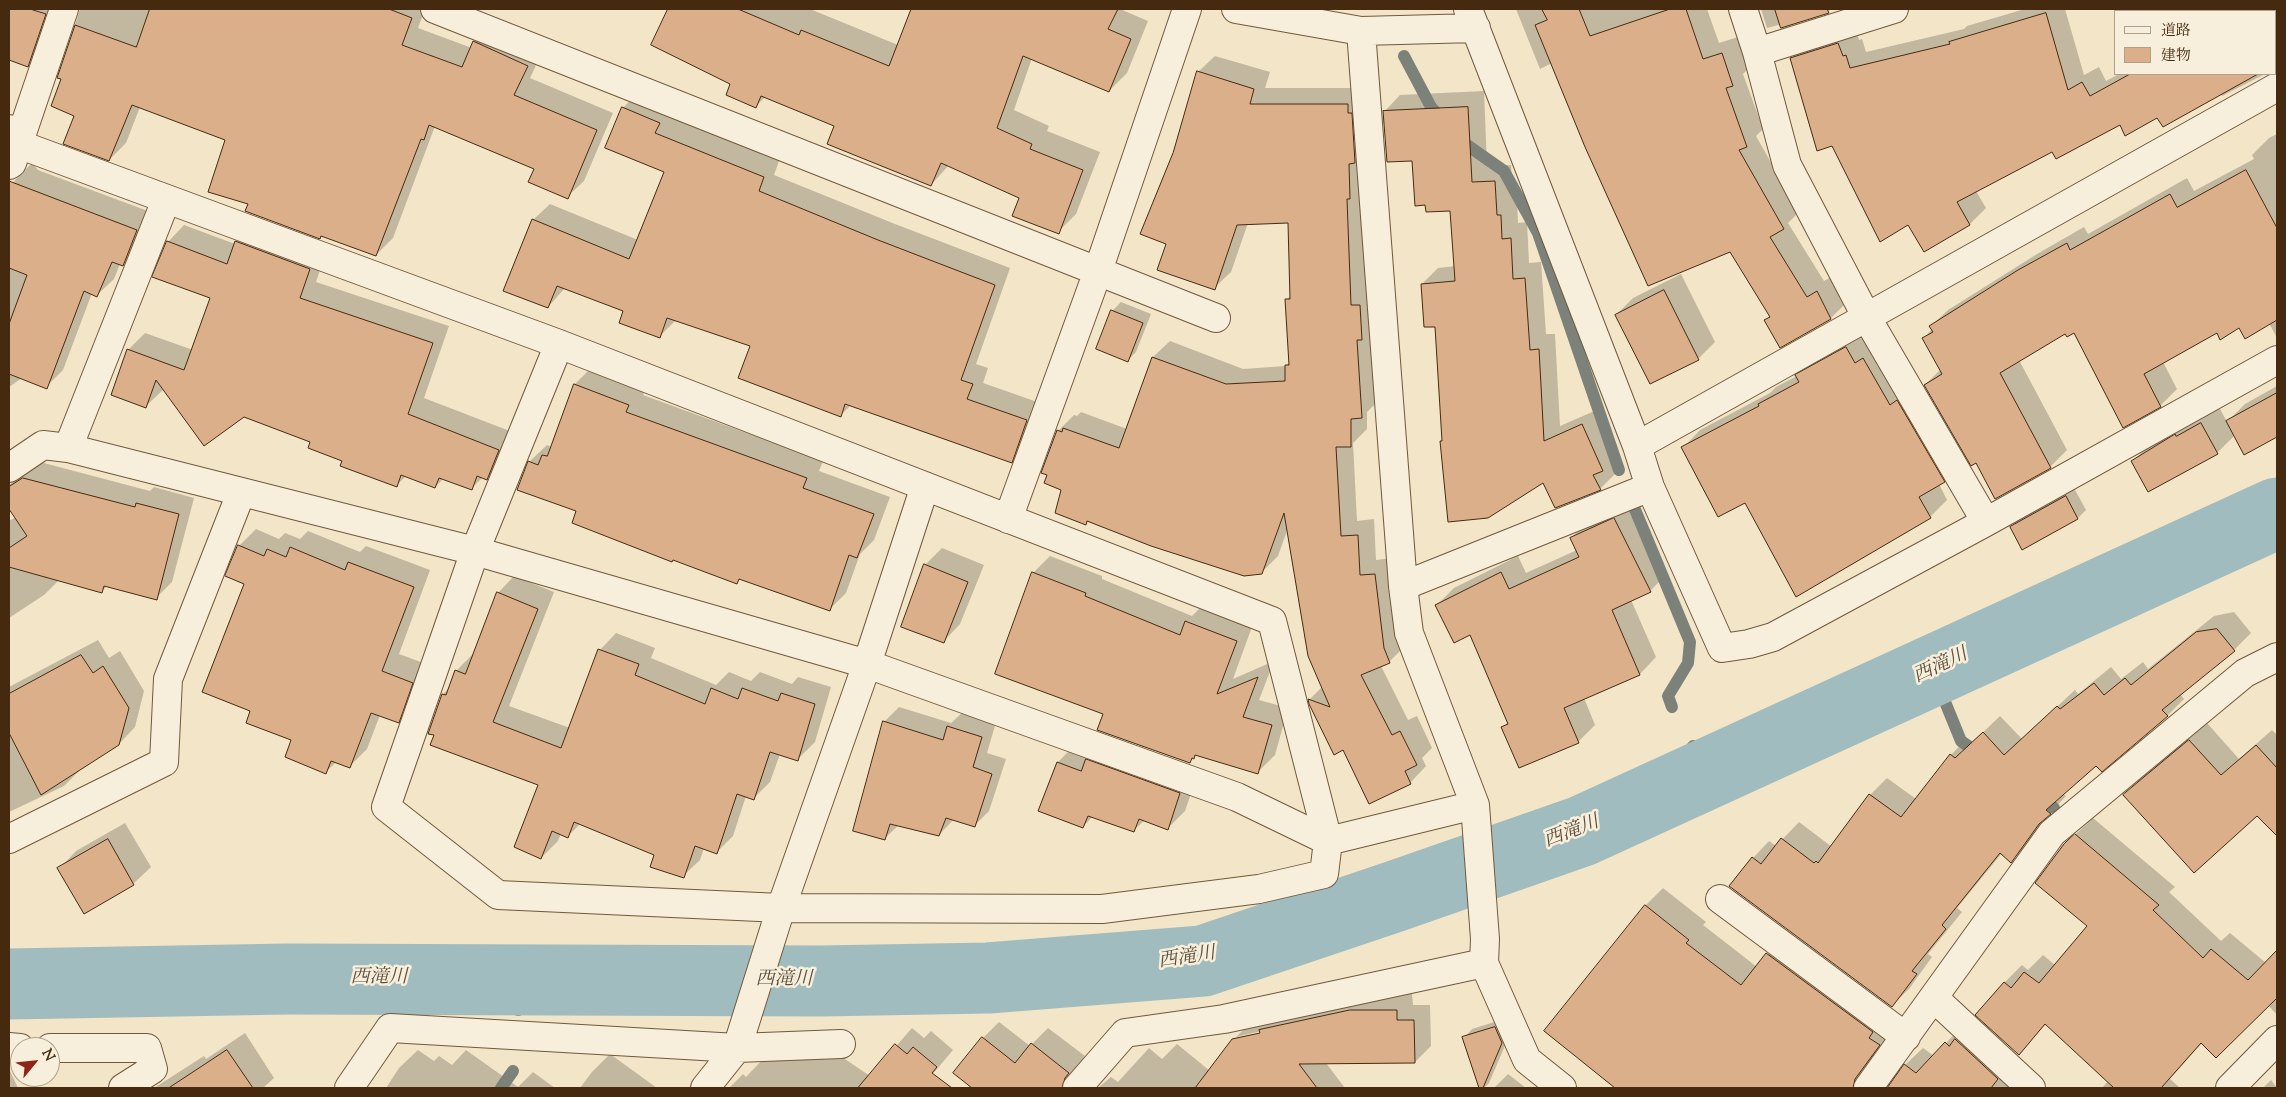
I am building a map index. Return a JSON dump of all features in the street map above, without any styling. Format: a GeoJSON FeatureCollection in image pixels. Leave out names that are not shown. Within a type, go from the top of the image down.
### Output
{"type":"FeatureCollection","features":[{"type":"Feature","properties":{"kind":"street"},"geometry":{"type":"LineString","coordinates":[[64,9],[12,146],[166,200],[559,344],[1272,621],[1328,841],[1324,874],[1259,889],[1102,909],[781,908],[498,895],[386,807],[475,551],[559,344]]}},
{"type":"Feature","properties":{"kind":"street"},"geometry":{"type":"LineString","coordinates":[[436,9],[1216,318]]}},
{"type":"Feature","properties":{"kind":"street"},"geometry":{"type":"LineString","coordinates":[[1008,519],[1098,271],[1187,9]]}},
{"type":"Feature","properties":{"kind":"street"},"geometry":{"type":"LineString","coordinates":[[1236,9],[1361,31],[1472,19],[1637,446],[1650,487],[1722,648],[1749,644],[1773,636],[1986,522],[2277,360]]}},
{"type":"Feature","properties":{"kind":"street"},"geometry":{"type":"LineString","coordinates":[[1743,9],[1757,52],[1787,165],[1868,318],[1986,522]]}},
{"type":"Feature","properties":{"kind":"street"},"geometry":{"type":"LineString","coordinates":[[1757,52],[1894,9]]}},
{"type":"Feature","properties":{"kind":"street"},"geometry":{"type":"LineString","coordinates":[[1361,31],[1403,586],[1409,633],[1476,815],[1484,963],[1527,1060],[1562,1088]]}},
{"type":"Feature","properties":{"kind":"street"},"geometry":{"type":"LineString","coordinates":[[1637,446],[2277,87]]}},
{"type":"Feature","properties":{"kind":"street"},"geometry":{"type":"LineString","coordinates":[[68,448],[166,200]]}},
{"type":"Feature","properties":{"kind":"street"},"geometry":{"type":"LineString","coordinates":[[9,468],[43,445],[68,448],[475,551],[867,664],[1237,798],[1328,841],[1476,815]]}},
{"type":"Feature","properties":{"kind":"street"},"geometry":{"type":"LineString","coordinates":[[705,1088],[737,1048],[781,908],[867,664],[925,486]]}},
{"type":"Feature","properties":{"kind":"street"},"geometry":{"type":"LineString","coordinates":[[1403,586],[1650,487]]}},
{"type":"Feature","properties":{"kind":"street"},"geometry":{"type":"LineString","coordinates":[[9,839],[164,762],[168,679],[242,493]]}},
{"type":"Feature","properties":{"kind":"street"},"geometry":{"type":"LineString","coordinates":[[1868,1088],[2052,833],[2244,673],[2277,657]]}},
{"type":"Feature","properties":{"kind":"street"},"geometry":{"type":"LineString","coordinates":[[1720,899],[1906,1037]]}},
{"type":"Feature","properties":{"kind":"street"},"geometry":{"type":"LineString","coordinates":[[1077,1088],[1125,1033],[1224,1019],[1484,963]]}},
{"type":"Feature","properties":{"kind":"street"},"geometry":{"type":"LineString","coordinates":[[1934,998],[2031,1088]]}},
{"type":"Feature","properties":{"kind":"street"},"geometry":{"type":"LineString","coordinates":[[349,1088],[390,1028],[737,1048],[841,1044]]}},
{"type":"Feature","properties":{"kind":"street"},"geometry":{"type":"LineString","coordinates":[[2230,1088],[2277,1040]]}},
{"type":"Feature","properties":{"kind":"street"},"geometry":{"type":"LineString","coordinates":[[60,1048],[147,1048],[153,1069],[123,1088]]}},
{"type":"Feature","properties":{"kind":"building"},"geometry":{"type":"Polygon","coordinates":[[[9,9],[30,9],[46,14],[28,67],[9,60],[9,9]]]}},
{"type":"Feature","properties":{"kind":"building"},"geometry":{"type":"Polygon","coordinates":[[[150,9],[389,9],[412,18],[402,45],[462,67],[473,41],[528,66],[514,95],[597,130],[568,199],[528,182],[534,169],[429,125],[424,140],[421,139],[376,256],[321,236],[320,239],[245,211],[248,204],[208,192],[225,140],[132,105],[109,161],[63,144],[74,116],[51,106],[61,79],[57,78],[75,25],[136,47],[150,9]]]}},
{"type":"Feature","properties":{"kind":"building"},"geometry":{"type":"Polygon","coordinates":[[[668,9],[738,9],[799,35],[801,30],[889,66],[911,9],[1118,9],[1108,29],[1131,39],[1109,92],[1023,56],[997,128],[1032,144],[1030,149],[1083,170],[1059,234],[1012,216],[1019,198],[941,163],[931,186],[827,144],[834,126],[761,96],[756,108],[726,95],[730,84],[651,45],[668,9]]]}},
{"type":"Feature","properties":{"kind":"building"},"geometry":{"type":"Polygon","coordinates":[[[1542,9],[1579,9],[1590,36],[1670,9],[1686,9],[1703,59],[1722,53],[1733,86],[1726,88],[1747,147],[1739,150],[1784,229],[1770,237],[1807,297],[1817,291],[1831,319],[1780,348],[1764,320],[1770,317],[1730,252],[1648,286],[1585,147],[1535,25],[1547,20],[1542,9]]]}},
{"type":"Feature","properties":{"kind":"building"},"geometry":{"type":"Polygon","coordinates":[[[1775,9],[1827,9],[1829,13],[1781,28],[1775,9]]]}},
{"type":"Feature","properties":{"kind":"building"},"geometry":{"type":"Polygon","coordinates":[[[2046,13],[2068,90],[2082,82],[2090,96],[2128,75],[2256,75],[2163,127],[2157,118],[2125,136],[2120,125],[2056,159],[2052,152],[1957,202],[1970,225],[1924,252],[1908,225],[1880,242],[1832,146],[1817,151],[1790,58],[1838,43],[1843,56],[1846,55],[1850,68],[1950,44],[1949,42],[2046,13]]]}},
{"type":"Feature","properties":{"kind":"building"},"geometry":{"type":"Polygon","coordinates":[[[1197,71],[1254,89],[1250,104],[1348,104],[1348,113],[1352,113],[1355,163],[1349,164],[1350,199],[1347,199],[1351,305],[1360,305],[1362,340],[1357,340],[1362,418],[1351,419],[1351,447],[1336,447],[1341,536],[1358,535],[1360,575],[1375,574],[1384,648],[1390,663],[1361,675],[1392,735],[1400,731],[1417,765],[1405,771],[1411,784],[1369,804],[1343,750],[1334,755],[1309,704],[1308,699],[1330,707],[1308,656],[1284,513],[1262,574],[1244,576],[1151,546],[1087,521],[1086,525],[1055,513],[1061,490],[1044,483],[1047,475],[1041,473],[1057,430],[1062,432],[1063,428],[1119,448],[1152,357],[1226,384],[1285,381],[1285,365],[1289,365],[1285,299],[1290,299],[1288,223],[1237,225],[1215,290],[1157,270],[1166,244],[1140,234],[1173,153],[1197,71]]]}},
{"type":"Feature","properties":{"kind":"building"},"geometry":{"type":"Polygon","coordinates":[[[622,107],[660,123],[655,133],[764,177],[759,191],[995,285],[961,380],[973,384],[967,399],[1027,420],[1012,463],[845,404],[841,417],[738,378],[750,346],[667,318],[660,338],[619,323],[623,311],[557,286],[548,308],[503,291],[532,219],[629,259],[664,172],[605,148],[622,107]]]}},
{"type":"Feature","properties":{"kind":"building"},"geometry":{"type":"Polygon","coordinates":[[[1468,107],[1472,182],[1495,181],[1497,215],[1501,215],[1502,239],[1511,238],[1513,279],[1525,278],[1530,350],[1539,349],[1544,441],[1582,424],[1603,471],[1593,475],[1601,490],[1555,508],[1543,483],[1488,518],[1448,522],[1440,441],[1442,441],[1435,327],[1424,327],[1421,284],[1455,281],[1450,211],[1426,212],[1425,205],[1415,206],[1412,161],[1387,162],[1383,111],[1468,107]]]}},
{"type":"Feature","properties":{"kind":"building"},"geometry":{"type":"Polygon","coordinates":[[[2246,170],[2277,228],[2277,320],[2245,339],[2239,328],[2220,340],[2217,333],[2144,374],[2161,407],[2123,428],[2074,333],[2067,337],[2065,334],[2000,373],[2051,468],[1995,499],[1976,463],[1971,466],[1924,385],[1942,374],[1922,338],[1933,332],[1929,326],[2018,270],[2067,243],[2070,250],[2170,194],[2177,207],[2246,170]]]}},
{"type":"Feature","properties":{"kind":"building"},"geometry":{"type":"Polygon","coordinates":[[[9,181],[137,230],[123,266],[112,262],[97,297],[84,291],[47,389],[9,374],[9,324],[27,275],[9,268],[9,181]]]}},
{"type":"Feature","properties":{"kind":"building"},"geometry":{"type":"Polygon","coordinates":[[[167,241],[227,264],[235,241],[310,269],[300,298],[433,343],[408,414],[499,450],[487,480],[477,476],[472,490],[439,478],[435,488],[401,475],[397,487],[340,466],[342,461],[308,448],[310,442],[244,417],[204,446],[156,380],[146,408],[111,395],[127,349],[184,370],[210,298],[152,277],[167,241]]]}},
{"type":"Feature","properties":{"kind":"building"},"geometry":{"type":"Polygon","coordinates":[[[1664,290],[1699,360],[1650,384],[1615,315],[1664,290]]]}},
{"type":"Feature","properties":{"kind":"building"},"geometry":{"type":"Polygon","coordinates":[[[1111,310],[1143,323],[1128,362],[1096,349],[1111,310]]]}},
{"type":"Feature","properties":{"kind":"building"},"geometry":{"type":"Polygon","coordinates":[[[1846,347],[1855,363],[1863,358],[1890,405],[1897,400],[1945,482],[1919,497],[1931,518],[1796,597],[1745,503],[1718,517],[1681,447],[1759,406],[1758,404],[1799,382],[1795,375],[1846,347]]]}},
{"type":"Feature","properties":{"kind":"building"},"geometry":{"type":"Polygon","coordinates":[[[574,384],[629,405],[626,412],[807,478],[803,488],[874,514],[857,558],[849,555],[830,611],[739,579],[737,584],[673,560],[672,562],[572,523],[576,511],[517,490],[528,461],[538,465],[542,455],[547,456],[574,384]]]}},
{"type":"Feature","properties":{"kind":"building"},"geometry":{"type":"Polygon","coordinates":[[[2277,393],[2277,437],[2244,455],[2226,421],[2277,393]]]}},
{"type":"Feature","properties":{"kind":"building"},"geometry":{"type":"Polygon","coordinates":[[[2201,423],[2218,454],[2148,492],[2131,461],[2175,434],[2176,436],[2201,423]]]}},
{"type":"Feature","properties":{"kind":"building"},"geometry":{"type":"Polygon","coordinates":[[[23,478],[135,507],[136,503],[179,514],[157,600],[104,586],[102,593],[9,567],[9,548],[27,536],[9,509],[9,487],[23,478]]]}},
{"type":"Feature","properties":{"kind":"building"},"geometry":{"type":"Polygon","coordinates":[[[2066,496],[2078,519],[2022,550],[2010,527],[2066,496]]]}},
{"type":"Feature","properties":{"kind":"building"},"geometry":{"type":"Polygon","coordinates":[[[1614,518],[1651,592],[1612,610],[1640,675],[1564,708],[1579,743],[1519,768],[1501,727],[1508,724],[1470,635],[1454,643],[1435,605],[1501,572],[1509,589],[1579,557],[1570,538],[1614,518]]]}},
{"type":"Feature","properties":{"kind":"building"},"geometry":{"type":"Polygon","coordinates":[[[238,545],[264,556],[267,549],[286,557],[290,547],[345,570],[348,562],[414,587],[382,671],[413,683],[399,723],[371,713],[350,768],[331,761],[326,774],[285,757],[291,740],[246,723],[250,711],[202,692],[244,584],[225,576],[238,545]]]}},
{"type":"Feature","properties":{"kind":"building"},"geometry":{"type":"Polygon","coordinates":[[[924,564],[968,582],[944,643],[901,627],[924,564]]]}},
{"type":"Feature","properties":{"kind":"building"},"geometry":{"type":"Polygon","coordinates":[[[1032,572],[1086,593],[1085,596],[1180,635],[1185,621],[1237,641],[1217,694],[1258,677],[1243,717],[1272,725],[1258,774],[1195,755],[1190,763],[1097,730],[1103,714],[995,674],[1032,572]]]}},
{"type":"Feature","properties":{"kind":"building"},"geometry":{"type":"Polygon","coordinates":[[[497,592],[538,609],[493,722],[561,748],[598,649],[639,664],[635,675],[705,704],[711,688],[738,699],[742,688],[778,701],[781,693],[815,704],[798,761],[770,752],[754,800],[737,794],[717,854],[695,846],[684,878],[650,867],[654,855],[574,822],[568,838],[552,831],[541,859],[514,847],[538,785],[430,745],[434,735],[428,734],[442,694],[446,695],[455,670],[465,674],[497,592]]]}},
{"type":"Feature","properties":{"kind":"building"},"geometry":{"type":"Polygon","coordinates":[[[2217,629],[2235,651],[2162,710],[2168,716],[2102,772],[2096,766],[2046,810],[2051,814],[2039,824],[2011,863],[2000,853],[1942,925],[1946,929],[1912,971],[1917,974],[1892,1007],[1729,886],[1752,857],[1761,864],[1781,838],[1814,863],[1816,861],[1818,863],[1869,794],[1901,817],[1950,754],[1955,758],[1983,732],[2004,755],[2057,706],[2060,709],[2094,683],[2104,695],[2125,678],[2131,685],[2196,632],[2217,629]]]}},
{"type":"Feature","properties":{"kind":"building"},"geometry":{"type":"Polygon","coordinates":[[[81,655],[93,673],[103,666],[129,708],[119,745],[41,795],[9,733],[9,694],[81,655]]]}},
{"type":"Feature","properties":{"kind":"building"},"geometry":{"type":"Polygon","coordinates":[[[883,721],[943,740],[947,726],[982,737],[973,767],[992,774],[975,827],[946,818],[939,836],[890,824],[885,840],[853,831],[883,721]]]}},
{"type":"Feature","properties":{"kind":"building"},"geometry":{"type":"Polygon","coordinates":[[[2189,740],[2221,775],[2256,745],[2277,768],[2277,836],[2257,816],[2194,873],[2123,795],[2189,740]]]}},
{"type":"Feature","properties":{"kind":"building"},"geometry":{"type":"Polygon","coordinates":[[[1086,759],[1180,793],[1168,830],[1139,819],[1134,832],[1088,816],[1083,828],[1038,811],[1057,762],[1081,771],[1086,759]]]}},
{"type":"Feature","properties":{"kind":"building"},"geometry":{"type":"Polygon","coordinates":[[[2075,834],[2159,905],[2153,910],[2203,958],[2211,949],[2248,980],[2277,950],[2277,998],[2216,1058],[2201,1043],[2161,1088],[2114,1088],[2045,1024],[2019,1055],[1975,1015],[2004,982],[2011,988],[2024,972],[2039,983],[2087,926],[2035,883],[2064,844],[2075,834]]]}},
{"type":"Feature","properties":{"kind":"building"},"geometry":{"type":"Polygon","coordinates":[[[108,839],[134,885],[84,914],[57,868],[108,839]]]}},
{"type":"Feature","properties":{"kind":"building"},"geometry":{"type":"Polygon","coordinates":[[[1645,905],[1689,940],[1686,943],[1741,985],[1766,953],[1873,1032],[1869,1038],[1880,1045],[1855,1079],[1853,1088],[1615,1088],[1544,1031],[1645,905]]]}},
{"type":"Feature","properties":{"kind":"building"},"geometry":{"type":"Polygon","coordinates":[[[1350,1010],[1397,1010],[1397,1020],[1414,1020],[1415,1063],[1299,1064],[1317,1088],[1195,1088],[1232,1039],[1260,1033],[1259,1030],[1350,1010]]]}},
{"type":"Feature","properties":{"kind":"building"},"geometry":{"type":"Polygon","coordinates":[[[1495,1027],[1502,1043],[1483,1088],[1479,1088],[1462,1037],[1495,1027]]]}},
{"type":"Feature","properties":{"kind":"building"},"geometry":{"type":"Polygon","coordinates":[[[982,1037],[1015,1063],[1031,1043],[1069,1073],[1065,1078],[1062,1088],[972,1088],[953,1073],[982,1037]]]}},
{"type":"Feature","properties":{"kind":"building"},"geometry":{"type":"Polygon","coordinates":[[[1955,1039],[1998,1079],[1991,1088],[1887,1088],[1904,1064],[1916,1073],[1945,1042],[1949,1046],[1955,1039]]]}},
{"type":"Feature","properties":{"kind":"building"},"geometry":{"type":"Polygon","coordinates":[[[895,1044],[907,1054],[913,1047],[937,1067],[932,1073],[952,1088],[858,1088],[895,1044]]]}},
{"type":"Feature","properties":{"kind":"building"},"geometry":{"type":"Polygon","coordinates":[[[227,1050],[253,1088],[169,1088],[227,1050]]]}},
{"type":"Feature","properties":{"kind":"waterway"},"geometry":{"type":"LineString","coordinates":[[1404,56],[1431,107],[1443,120]]}},
{"type":"Feature","properties":{"kind":"waterway"},"geometry":{"type":"LineString","coordinates":[[1457,138],[1504,171],[1538,233],[1619,470]]}},
{"type":"Feature","properties":{"kind":"waterway"},"geometry":{"type":"LineString","coordinates":[[1634,507],[1690,642],[1688,663],[1668,696],[1672,707]]}},
{"type":"Feature","properties":{"kind":"waterway","name":"西滝川"},"geometry":{"type":"LineString","coordinates":[[9,984],[288,979],[821,981],[988,978],[1203,961],[1582,831],[2277,513]]}},
{"type":"Feature","properties":{"kind":"waterway"},"geometry":{"type":"LineString","coordinates":[[1932,670],[1961,741],[1982,756]]}},
{"type":"Feature","properties":{"kind":"waterway"},"geometry":{"type":"LineString","coordinates":[[1693,746],[1707,774]]}},
{"type":"Feature","properties":{"kind":"waterway"},"geometry":{"type":"LineString","coordinates":[[2037,795],[2054,808]]}},
{"type":"Feature","properties":{"kind":"waterway"},"geometry":{"type":"LineString","coordinates":[[516,979],[518,1010]]}},
{"type":"Feature","properties":{"kind":"waterway"},"geometry":{"type":"LineString","coordinates":[[501,1088],[513,1071]]}}]}
